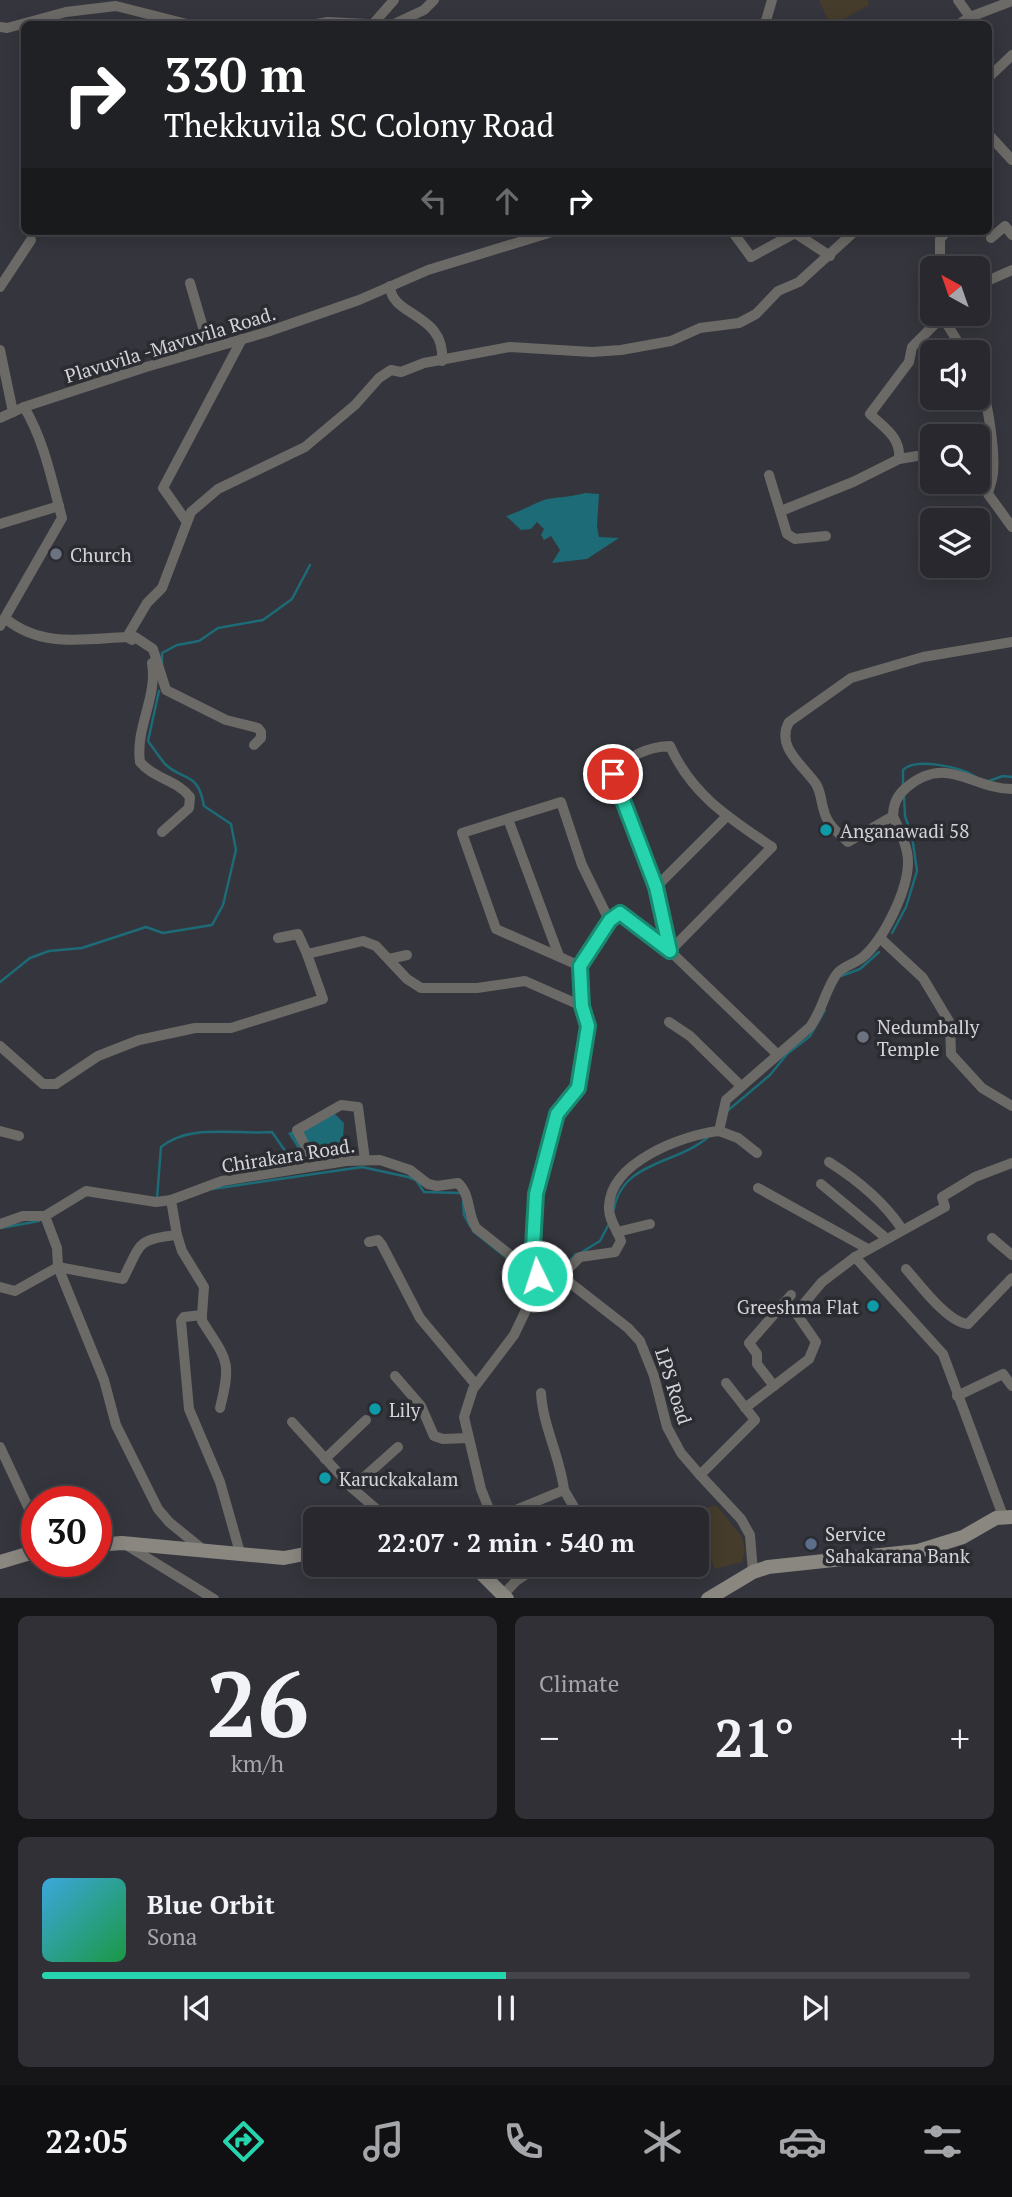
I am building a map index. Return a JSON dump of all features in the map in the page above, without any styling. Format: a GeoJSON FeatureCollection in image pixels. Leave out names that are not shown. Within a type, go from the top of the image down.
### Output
{"type":"FeatureCollection","features":[{"type":"Feature","properties":{"kind":"main road"},"geometry":{"type":"LineString","coordinates":[[708,1598],[752,1572],[782,1564],[817,1564],[918,1552],[963,1537],[986,1522],[1007,1517]]}},
{"type":"Feature","properties":{"kind":"main road"},"geometry":{"type":"LineString","coordinates":[[112,1544],[241,1556],[284,1558],[303,1554]]}},
{"type":"Feature","properties":{"kind":"main road"},"geometry":{"type":"LineString","coordinates":[[0,1562],[21,1555]]}},
{"type":"Feature","properties":{"kind":"main road"},"geometry":{"type":"LineString","coordinates":[[485,1577],[505,1597]]}},
{"type":"Feature","properties":{"kind":"street"},"geometry":{"type":"LineString","coordinates":[[377,0],[383,12]]}},
{"type":"Feature","properties":{"kind":"street"},"geometry":{"type":"LineString","coordinates":[[373,21],[394,0]]}},
{"type":"Feature","properties":{"kind":"street"},"geometry":{"type":"LineString","coordinates":[[400,21],[424,9],[434,0]]}},
{"type":"Feature","properties":{"kind":"street"},"geometry":{"type":"LineString","coordinates":[[766,21],[772,0]]}},
{"type":"Feature","properties":{"kind":"street"},"geometry":{"type":"LineString","coordinates":[[958,0],[970,17]]}},
{"type":"Feature","properties":{"kind":"street"},"geometry":{"type":"LineString","coordinates":[[964,21],[1012,1]]}},
{"type":"Feature","properties":{"kind":"street"},"geometry":{"type":"LineString","coordinates":[[47,21],[116,6],[175,21]]}},
{"type":"Feature","properties":{"kind":"street"},"geometry":{"type":"LineString","coordinates":[[0,27],[21,26]]}},
{"type":"Feature","properties":{"kind":"street"},"geometry":{"type":"LineString","coordinates":[[992,73],[1012,55]]}},
{"type":"Feature","properties":{"kind":"street"},"geometry":{"type":"LineString","coordinates":[[992,138],[1012,160]]}},
{"type":"Feature","properties":{"kind":"street"},"geometry":{"type":"LineString","coordinates":[[991,238],[1005,226],[1012,235]]}},
{"type":"Feature","properties":{"kind":"street","name":"Plavuvila -Mavuvila Road."},"geometry":{"type":"LineString","coordinates":[[0,418],[24,407],[359,300],[428,270],[542,235]]}},
{"type":"Feature","properties":{"kind":"street"},"geometry":{"type":"LineString","coordinates":[[735,235],[751,257],[791,235]]}},
{"type":"Feature","properties":{"kind":"street"},"geometry":{"type":"LineString","coordinates":[[798,235],[830,256]]}},
{"type":"Feature","properties":{"kind":"street"},"geometry":{"type":"LineString","coordinates":[[127,637],[147,603],[162,588],[191,512],[218,489],[304,447],[355,405],[379,378],[391,370],[401,372],[424,363],[510,347],[592,352],[621,350],[671,341],[700,328],[739,323],[756,314],[778,291],[799,282],[852,235]]}},
{"type":"Feature","properties":{"kind":"street"},"geometry":{"type":"LineString","coordinates":[[942,256],[940,239],[944,235]]}},
{"type":"Feature","properties":{"kind":"street"},"geometry":{"type":"LineString","coordinates":[[0,287],[31,240]]}},
{"type":"Feature","properties":{"kind":"street"},"geometry":{"type":"LineString","coordinates":[[990,280],[1012,270]]}},
{"type":"Feature","properties":{"kind":"street"},"geometry":{"type":"LineString","coordinates":[[190,283],[209,348]]}},
{"type":"Feature","properties":{"kind":"street"},"geometry":{"type":"LineString","coordinates":[[390,286],[390,295],[397,302],[436,332],[443,349],[442,361]]}},
{"type":"Feature","properties":{"kind":"street"},"geometry":{"type":"LineString","coordinates":[[899,458],[900,450],[892,434],[870,414],[909,362],[912,348],[933,326]]}},
{"type":"Feature","properties":{"kind":"street"},"geometry":{"type":"LineString","coordinates":[[187,522],[163,488],[242,339]]}},
{"type":"Feature","properties":{"kind":"street"},"geometry":{"type":"LineString","coordinates":[[0,351],[13,412]]}},
{"type":"Feature","properties":{"kind":"street"},"geometry":{"type":"LineString","coordinates":[[24,407],[32,420],[62,518],[5,623],[25,633],[50,640],[135,637],[153,649],[162,682],[176,696],[226,720],[258,728],[261,738],[254,745]]}},
{"type":"Feature","properties":{"kind":"street"},"geometry":{"type":"LineString","coordinates":[[987,410],[992,479],[988,494],[1012,527]]}},
{"type":"Feature","properties":{"kind":"street"},"geometry":{"type":"LineString","coordinates":[[781,511],[853,482],[899,458],[917,456]]}},
{"type":"Feature","properties":{"kind":"street"},"geometry":{"type":"LineString","coordinates":[[769,475],[788,534],[795,539],[826,536]]}},
{"type":"Feature","properties":{"kind":"street"},"geometry":{"type":"LineString","coordinates":[[0,524],[59,506]]}},
{"type":"Feature","properties":{"kind":"street"},"geometry":{"type":"LineString","coordinates":[[127,637],[145,647],[153,667],[153,681],[138,748],[140,762],[158,776],[177,784],[190,797],[189,808],[162,832]]}},
{"type":"Feature","properties":{"kind":"street"},"geometry":{"type":"LineString","coordinates":[[893,816],[848,842],[824,814],[818,786],[789,752],[785,729],[789,722],[851,678],[923,657],[1012,642]]}},
{"type":"Feature","properties":{"kind":"street"},"geometry":{"type":"LineString","coordinates":[[670,746],[681,770],[727,816],[772,847],[670,951],[656,887],[613,774],[625,761],[652,747],[670,746]]}},
{"type":"Feature","properties":{"kind":"street"},"geometry":{"type":"LineString","coordinates":[[719,1131],[726,1100],[810,1027],[837,974],[861,959],[880,938],[900,894],[908,860],[893,816],[893,806],[900,792],[919,778],[935,773],[968,776],[993,786],[1012,789]]}},
{"type":"Feature","properties":{"kind":"street"},"geometry":{"type":"LineString","coordinates":[[580,966],[496,929],[462,833],[561,802],[582,865],[610,920]]}},
{"type":"Feature","properties":{"kind":"street"},"geometry":{"type":"LineString","coordinates":[[656,887],[727,816]]}},
{"type":"Feature","properties":{"kind":"street"},"geometry":{"type":"LineString","coordinates":[[508,819],[559,956]]}},
{"type":"Feature","properties":{"kind":"street"},"geometry":{"type":"LineString","coordinates":[[489,1507],[481,1489],[464,1417],[476,1385],[514,1335],[535,1286],[533,1247],[536,1194],[557,1114],[578,1088],[581,1077],[588,1026],[582,1006],[580,966],[610,920],[620,913],[670,951],[777,1054]]}},
{"type":"Feature","properties":{"kind":"street"},"geometry":{"type":"LineString","coordinates":[[0,1046],[43,1084],[56,1084],[99,1056],[139,1040],[195,1028],[231,1028],[323,999],[298,934],[278,938]]}},
{"type":"Feature","properties":{"kind":"street"},"geometry":{"type":"LineString","coordinates":[[880,938],[923,978],[930,989],[950,1023],[951,1054],[982,1088],[1012,1106]]}},
{"type":"Feature","properties":{"kind":"street"},"geometry":{"type":"LineString","coordinates":[[307,954],[363,941],[376,946],[407,979],[421,988],[477,988],[525,981],[582,1006]]}},
{"type":"Feature","properties":{"kind":"street"},"geometry":{"type":"LineString","coordinates":[[389,959],[407,955]]}},
{"type":"Feature","properties":{"kind":"street"},"geometry":{"type":"LineString","coordinates":[[669,1022],[691,1035],[741,1086]]}},
{"type":"Feature","properties":{"kind":"street"},"geometry":{"type":"LineString","coordinates":[[315,1165],[297,1130],[341,1105],[358,1107],[365,1160]]}},
{"type":"Feature","properties":{"kind":"street"},"geometry":{"type":"LineString","coordinates":[[0,1130],[19,1136]]}},
{"type":"Feature","properties":{"kind":"street"},"geometry":{"type":"LineString","coordinates":[[535,1286],[554,1283],[580,1257],[615,1252],[621,1241],[609,1213],[609,1204],[612,1191],[623,1173],[635,1163],[671,1145],[704,1133],[719,1131],[738,1138],[757,1153]]}},
{"type":"Feature","properties":{"kind":"street","name":"Chirakara Road."},"geometry":{"type":"LineString","coordinates":[[0,1224],[23,1216],[45,1216],[86,1191],[156,1202],[171,1200],[222,1181],[315,1165],[380,1160],[410,1170],[428,1184],[437,1186],[458,1183],[467,1194],[471,1220],[476,1228],[535,1286]]}},
{"type":"Feature","properties":{"kind":"street"},"geometry":{"type":"LineString","coordinates":[[829,1163],[848,1174],[902,1229]]}},
{"type":"Feature","properties":{"kind":"street"},"geometry":{"type":"LineString","coordinates":[[746,1408],[808,1359],[816,1342],[796,1313],[822,1282],[886,1238],[945,1208],[942,1197],[975,1177],[1012,1163]]}},
{"type":"Feature","properties":{"kind":"street"},"geometry":{"type":"LineString","coordinates":[[821,1184],[886,1238]]}},
{"type":"Feature","properties":{"kind":"street"},"geometry":{"type":"LineString","coordinates":[[758,1188],[868,1249]]}},
{"type":"Feature","properties":{"kind":"street"},"geometry":{"type":"LineString","coordinates":[[171,1200],[182,1251],[204,1287],[202,1321],[225,1356],[227,1365],[220,1408]]}},
{"type":"Feature","properties":{"kind":"street"},"geometry":{"type":"LineString","coordinates":[[45,1216],[57,1248],[58,1267],[104,1380],[116,1425],[158,1508],[169,1522],[208,1552]]}},
{"type":"Feature","properties":{"kind":"street"},"geometry":{"type":"LineString","coordinates":[[617,1232],[650,1224]]}},
{"type":"Feature","properties":{"kind":"street"},"geometry":{"type":"LineString","coordinates":[[0,1287],[15,1291],[58,1267],[123,1279],[144,1242],[150,1238],[177,1235]]}},
{"type":"Feature","properties":{"kind":"street"},"geometry":{"type":"LineString","coordinates":[[992,1237],[1012,1255]]}},
{"type":"Feature","properties":{"kind":"street"},"geometry":{"type":"LineString","coordinates":[[369,1242],[378,1240],[382,1245],[420,1318],[476,1385]]}},
{"type":"Feature","properties":{"kind":"street"},"geometry":{"type":"LineString","coordinates":[[855,1257],[943,1354],[957,1396],[1007,1517]]}},
{"type":"Feature","properties":{"kind":"street"},"geometry":{"type":"LineString","coordinates":[[906,1269],[953,1320],[964,1324],[968,1324],[989,1304],[1012,1278]]}},
{"type":"Feature","properties":{"kind":"street","name":"LPS Road"},"geometry":{"type":"LineString","coordinates":[[554,1283],[569,1282],[628,1328],[640,1341],[654,1376],[667,1427],[681,1454],[741,1519],[750,1535],[752,1572]]}},
{"type":"Feature","properties":{"kind":"street"},"geometry":{"type":"LineString","coordinates":[[774,1386],[757,1364],[757,1354],[749,1343],[791,1295]]}},
{"type":"Feature","properties":{"kind":"street"},"geometry":{"type":"LineString","coordinates":[[202,1315],[184,1317],[181,1321],[189,1409],[220,1482],[241,1556]]}},
{"type":"Feature","properties":{"kind":"street"},"geometry":{"type":"LineString","coordinates":[[957,1396],[1003,1374],[1012,1387]]}},
{"type":"Feature","properties":{"kind":"street"},"geometry":{"type":"LineString","coordinates":[[395,1376],[421,1406],[434,1436],[443,1439],[468,1438]]}},
{"type":"Feature","properties":{"kind":"street"},"geometry":{"type":"LineString","coordinates":[[700,1475],[755,1420],[726,1383]]}},
{"type":"Feature","properties":{"kind":"street"},"geometry":{"type":"LineString","coordinates":[[541,1393],[543,1415],[561,1466],[564,1490],[574,1507]]}},
{"type":"Feature","properties":{"kind":"street"},"geometry":{"type":"LineString","coordinates":[[325,1459],[366,1420]]}},
{"type":"Feature","properties":{"kind":"street"},"geometry":{"type":"LineString","coordinates":[[292,1422],[352,1488],[374,1507]]}},
{"type":"Feature","properties":{"kind":"street"},"geometry":{"type":"LineString","coordinates":[[0,1447],[21,1492]]}},
{"type":"Feature","properties":{"kind":"street"},"geometry":{"type":"LineString","coordinates":[[352,1488],[398,1447]]}},
{"type":"Feature","properties":{"kind":"street"},"geometry":{"type":"LineString","coordinates":[[523,1507],[564,1490]]}},
{"type":"Feature","properties":{"kind":"street"},"geometry":{"type":"LineString","coordinates":[[122,1543],[214,1598]]}},
{"type":"Feature","properties":{"kind":"street"},"geometry":{"type":"LineString","coordinates":[[505,1597],[522,1577]]}},
{"type":"Feature","properties":{"kind":"shaded area"},"geometry":{"type":"Polygon","coordinates":[[[819,0],[868,0],[869,5],[840,21],[827,18],[819,0]]]}},
{"type":"Feature","properties":{"kind":"shaded area"},"geometry":{"type":"Polygon","coordinates":[[[716,1505],[742,1537],[745,1551],[742,1562],[714,1569],[709,1550],[709,1507],[716,1505]]]}},
{"type":"Feature","properties":{"kind":"water"},"geometry":{"type":"Polygon","coordinates":[[[585,493],[599,494],[599,537],[619,538],[587,559],[552,563],[560,550],[551,536],[544,540],[541,535],[544,529],[537,522],[531,529],[521,530],[506,516],[544,500],[585,493]]]}},
{"type":"Feature","properties":{"kind":"water"},"geometry":{"type":"Polygon","coordinates":[[[335,1114],[344,1123],[342,1155],[305,1160],[288,1133],[335,1114]]]}},
{"type":"Feature","properties":{"kind":"waterway"},"geometry":{"type":"LineString","coordinates":[[162,663],[162,653],[177,645],[199,641],[218,628],[263,620],[292,599],[310,565]]}},
{"type":"Feature","properties":{"kind":"waterway"},"geometry":{"type":"LineString","coordinates":[[0,982],[30,958],[49,951],[82,948],[146,927],[163,933],[212,925],[223,905],[236,850],[231,824],[204,806],[194,782],[165,764],[148,741],[159,691]]}},
{"type":"Feature","properties":{"kind":"waterway"},"geometry":{"type":"LineString","coordinates":[[903,787],[903,770],[917,764],[949,767],[976,777]]}},
{"type":"Feature","properties":{"kind":"waterway"},"geometry":{"type":"LineString","coordinates":[[989,781],[1003,776],[1012,777]]}},
{"type":"Feature","properties":{"kind":"waterway"},"geometry":{"type":"LineString","coordinates":[[892,933],[906,907],[917,871],[912,836],[905,816],[904,794]]}},
{"type":"Feature","properties":{"kind":"waterway"},"geometry":{"type":"LineString","coordinates":[[841,976],[860,969],[879,952]]}},
{"type":"Feature","properties":{"kind":"waterway"},"geometry":{"type":"LineString","coordinates":[[726,1112],[810,1036],[825,1010]]}},
{"type":"Feature","properties":{"kind":"waterway"},"geometry":{"type":"LineString","coordinates":[[157,1198],[161,1147],[186,1135],[200,1132],[272,1132],[288,1155],[303,1152]]}},
{"type":"Feature","properties":{"kind":"waterway"},"geometry":{"type":"LineString","coordinates":[[614,1209],[619,1193],[639,1172],[696,1146],[708,1137]]}},
{"type":"Feature","properties":{"kind":"waterway"},"geometry":{"type":"LineString","coordinates":[[212,1189],[362,1167],[416,1180],[424,1192],[460,1193]]}},
{"type":"Feature","properties":{"kind":"waterway"},"geometry":{"type":"LineString","coordinates":[[463,1202],[464,1215],[470,1226]]}},
{"type":"Feature","properties":{"kind":"waterway"},"geometry":{"type":"LineString","coordinates":[[1,1228],[39,1221]]}},
{"type":"Feature","properties":{"kind":"waterway"},"geometry":{"type":"LineString","coordinates":[[582,1252],[600,1241],[610,1222]]}},
{"type":"Feature","properties":{"kind":"waterway"},"geometry":{"type":"LineString","coordinates":[[473,1231],[528,1275]]}},
{"type":"Feature","properties":{"kind":"waterway"},"geometry":{"type":"LineString","coordinates":[[559,1272],[576,1254]]}},
{"type":"Feature","properties":{"kind":"place","name":"Church"},"geometry":{"type":"Point","coordinates":[56,554]}},
{"type":"Feature","properties":{"kind":"place","name":"Anganawadi 58"},"geometry":{"type":"Point","coordinates":[826,830]}},
{"type":"Feature","properties":{"kind":"place","name":"Nedumbally Temple"},"geometry":{"type":"Point","coordinates":[863,1037]}},
{"type":"Feature","properties":{"kind":"place","name":"Greeshma Flat"},"geometry":{"type":"Point","coordinates":[873,1306]}},
{"type":"Feature","properties":{"kind":"place","name":"Lily"},"geometry":{"type":"Point","coordinates":[375,1409]}},
{"type":"Feature","properties":{"kind":"place","name":"Karuckakalam"},"geometry":{"type":"Point","coordinates":[325,1478]}},
{"type":"Feature","properties":{"kind":"place","name":"Service Sahakarana Bank"},"geometry":{"type":"Point","coordinates":[811,1544]}},
{"type":"Feature","properties":{"kind":"route"},"geometry":{"type":"LineString","coordinates":[[537,1276],[533,1247],[536,1194],[557,1114],[578,1088],[581,1077],[588,1026],[582,1006],[580,966],[610,920],[620,913],[670,951],[656,887],[613,774]]}}]}
